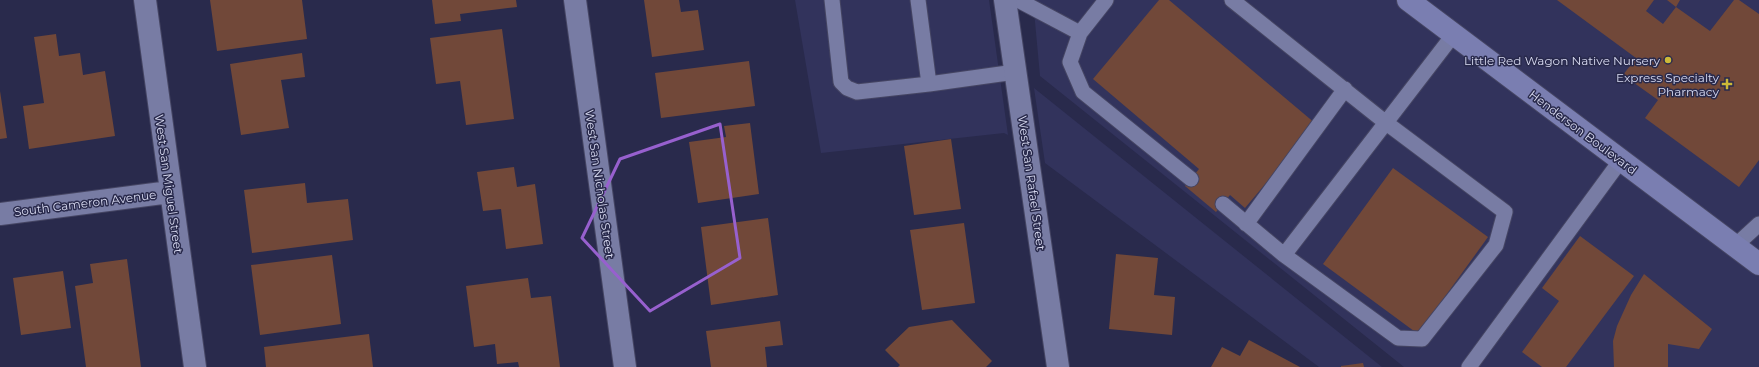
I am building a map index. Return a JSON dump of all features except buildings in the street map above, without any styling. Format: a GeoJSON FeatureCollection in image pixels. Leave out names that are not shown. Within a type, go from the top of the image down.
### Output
{"type":"FeatureCollection","features":[{"type":"Feature","properties":{"kind":"main road","name":"Henderson Boulevard"},"geometry":{"type":"LineString","coordinates":[[1408,0],[1759,264]]}},
{"type":"Feature","properties":{"kind":"street","name":"West San Miguel Street"},"geometry":{"type":"LineString","coordinates":[[145,0],[194,367]]}},
{"type":"Feature","properties":{"kind":"street","name":"West San Nicholas Street"},"geometry":{"type":"LineString","coordinates":[[575,0],[625,367]]}},
{"type":"Feature","properties":{"kind":"street","name":"West San Rafael Street"},"geometry":{"type":"LineString","coordinates":[[1005,0],[1058,367]]}},
{"type":"Feature","properties":{"kind":"street","name":"South Cameron Avenue"},"geometry":{"type":"LineString","coordinates":[[0,214],[170,192]]}},
{"type":"Feature","properties":{"kind":"lane"},"geometry":{"type":"LineString","coordinates":[[832,0],[841,82],[847,88],[857,92],[1015,72]]}},
{"type":"Feature","properties":{"kind":"lane"},"geometry":{"type":"LineString","coordinates":[[918,0],[929,84]]}},
{"type":"Feature","properties":{"kind":"lane"},"geometry":{"type":"LineString","coordinates":[[1018,0],[1080,33]]}},
{"type":"Feature","properties":{"kind":"lane"},"geometry":{"type":"LineString","coordinates":[[1222,204],[1284,255],[1398,338],[1422,339],[1496,246],[1505,212],[1386,122],[1232,0]]}},
{"type":"Feature","properties":{"kind":"lane"},"geometry":{"type":"LineString","coordinates":[[1101,2],[1080,33],[1070,62],[1083,92],[1191,178]]}},
{"type":"Feature","properties":{"kind":"lane"},"geometry":{"type":"LineString","coordinates":[[1284,255],[1454,34]]}},
{"type":"Feature","properties":{"kind":"lane"},"geometry":{"type":"LineString","coordinates":[[1246,224],[1345,89]]}},
{"type":"Feature","properties":{"kind":"lane"},"geometry":{"type":"LineString","coordinates":[[1469,367],[1621,160]]}},
{"type":"Feature","properties":{"kind":"lane"},"geometry":{"type":"LineString","coordinates":[[1735,246],[1759,224]]}},
{"type":"Feature","properties":{"kind":"highlighted area"},"geometry":{"type":"Polygon","coordinates":[[[720,124],[740,258],[650,311],[582,238],[620,159],[720,124]]]}},
{"type":"Feature","properties":{"kind":"shaded area"},"geometry":{"type":"Polygon","coordinates":[[[795,0],[989,0],[1008,135],[1004,133],[821,153],[795,0]]]}},
{"type":"Feature","properties":{"kind":"shaded area"},"geometry":{"type":"Polygon","coordinates":[[[1033,0],[1759,0],[1759,367],[1404,367],[1040,76],[1033,0]]]}},
{"type":"Feature","properties":{"kind":"shaded area"},"geometry":{"type":"Polygon","coordinates":[[[1034,88],[1382,367],[1319,367],[1045,163],[1034,88]]]}},
{"type":"Feature","properties":{"kind":"place","name":"Little Red Wagon Native Nursery"},"geometry":{"type":"Point","coordinates":[1668,60]}},
{"type":"Feature","properties":{"kind":"place","name":"Express Specialty Pharmacy"},"geometry":{"type":"Point","coordinates":[1727,84]}}]}
